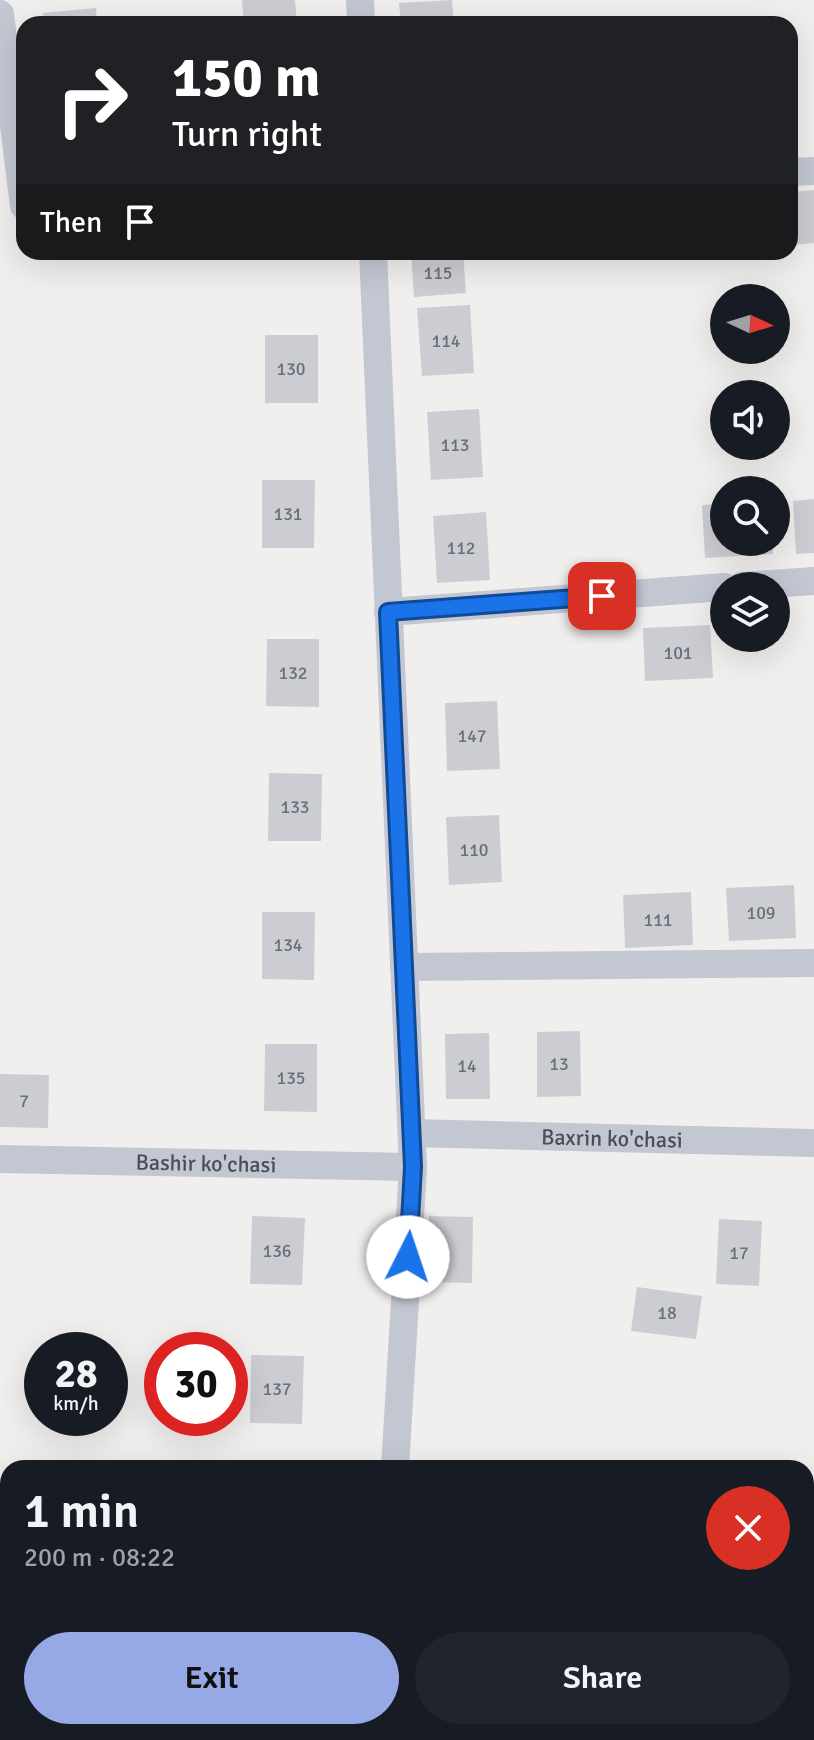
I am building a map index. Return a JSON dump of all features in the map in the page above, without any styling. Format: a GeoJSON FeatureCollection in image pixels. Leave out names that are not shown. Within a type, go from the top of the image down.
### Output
{"type":"FeatureCollection","features":[{"type":"Feature","properties":{"kind":"street"},"geometry":{"type":"LineString","coordinates":[[0,14],[16,142]]}},
{"type":"Feature","properties":{"kind":"street"},"geometry":{"type":"LineString","coordinates":[[373,260],[413,1167],[395,1460]]}},
{"type":"Feature","properties":{"kind":"street"},"geometry":{"type":"LineString","coordinates":[[790,583],[814,581]]}},
{"type":"Feature","properties":{"kind":"street"},"geometry":{"type":"LineString","coordinates":[[388,612],[710,588]]}},
{"type":"Feature","properties":{"kind":"street"},"geometry":{"type":"LineString","coordinates":[[404,967],[814,963]]}},
{"type":"Feature","properties":{"kind":"street","name":"Baxrin ko'chasi"},"geometry":{"type":"LineString","coordinates":[[412,1133],[814,1143]]}},
{"type":"Feature","properties":{"kind":"street","name":"Bashir ko'chasi"},"geometry":{"type":"LineString","coordinates":[[0,1159],[413,1167]]}},
{"type":"Feature","properties":{"kind":"building"},"geometry":{"type":"Polygon","coordinates":[[[242,0],[295,0],[296,16],[243,16],[242,0]]]}},
{"type":"Feature","properties":{"kind":"building"},"geometry":{"type":"Polygon","coordinates":[[[452,0],[453,16],[400,16],[399,3],[452,0]]]}},
{"type":"Feature","properties":{"kind":"building"},"geometry":{"type":"Polygon","coordinates":[[[96,8],[96,16],[43,16],[43,13],[96,8]]]}},
{"type":"Feature","properties":{"kind":"building"},"geometry":{"type":"Polygon","coordinates":[[[814,190],[814,243],[798,244],[798,191],[814,190]]]}},
{"type":"Feature","properties":{"kind":"building"},"geometry":{"type":"Polygon","coordinates":[[[412,260],[464,260],[466,293],[414,297],[412,260]]]}},
{"type":"Feature","properties":{"kind":"building"},"geometry":{"type":"Polygon","coordinates":[[[470,305],[474,373],[422,376],[417,308],[470,305]]]}},
{"type":"Feature","properties":{"kind":"building"},"geometry":{"type":"Polygon","coordinates":[[[265,335],[318,335],[318,403],[265,403],[265,335]]]}},
{"type":"Feature","properties":{"kind":"building"},"geometry":{"type":"Polygon","coordinates":[[[479,409],[483,477],[431,480],[427,412],[479,409]]]}},
{"type":"Feature","properties":{"kind":"building"},"geometry":{"type":"Polygon","coordinates":[[[262,480],[315,480],[314,548],[262,548],[262,480]]]}},
{"type":"Feature","properties":{"kind":"building"},"geometry":{"type":"Polygon","coordinates":[[[814,499],[814,553],[796,554],[793,501],[814,499]]]}},
{"type":"Feature","properties":{"kind":"building"},"geometry":{"type":"Polygon","coordinates":[[[702,505],[710,505],[710,556],[739,556],[705,558],[702,505]]]}},
{"type":"Feature","properties":{"kind":"building"},"geometry":{"type":"Polygon","coordinates":[[[486,512],[490,580],[437,583],[433,516],[486,512]]]}},
{"type":"Feature","properties":{"kind":"building"},"geometry":{"type":"Polygon","coordinates":[[[710,625],[713,678],[645,681],[643,628],[710,625]]]}},
{"type":"Feature","properties":{"kind":"building"},"geometry":{"type":"Polygon","coordinates":[[[267,639],[319,639],[319,707],[266,706],[267,639]]]}},
{"type":"Feature","properties":{"kind":"building"},"geometry":{"type":"Polygon","coordinates":[[[497,701],[500,769],[447,771],[445,703],[497,701]]]}},
{"type":"Feature","properties":{"kind":"building"},"geometry":{"type":"Polygon","coordinates":[[[269,773],[322,774],[321,841],[268,841],[269,773]]]}},
{"type":"Feature","properties":{"kind":"building"},"geometry":{"type":"Polygon","coordinates":[[[499,815],[502,882],[449,885],[446,817],[499,815]]]}},
{"type":"Feature","properties":{"kind":"building"},"geometry":{"type":"Polygon","coordinates":[[[794,885],[796,938],[729,941],[726,888],[794,885]]]}},
{"type":"Feature","properties":{"kind":"building"},"geometry":{"type":"Polygon","coordinates":[[[691,892],[693,945],[625,948],[623,895],[691,892]]]}},
{"type":"Feature","properties":{"kind":"building"},"geometry":{"type":"Polygon","coordinates":[[[262,912],[315,912],[314,980],[262,979],[262,912]]]}},
{"type":"Feature","properties":{"kind":"building"},"geometry":{"type":"Polygon","coordinates":[[[580,1031],[581,1096],[537,1097],[537,1032],[580,1031]]]}},
{"type":"Feature","properties":{"kind":"building"},"geometry":{"type":"Polygon","coordinates":[[[489,1033],[490,1099],[446,1099],[445,1034],[489,1033]]]}},
{"type":"Feature","properties":{"kind":"building"},"geometry":{"type":"Polygon","coordinates":[[[265,1044],[317,1044],[317,1112],[264,1111],[265,1044]]]}},
{"type":"Feature","properties":{"kind":"building"},"geometry":{"type":"Polygon","coordinates":[[[0,1074],[49,1075],[48,1128],[0,1127],[0,1074]]]}},
{"type":"Feature","properties":{"kind":"building"},"geometry":{"type":"Polygon","coordinates":[[[252,1216],[305,1218],[302,1285],[250,1284],[252,1216]]]}},
{"type":"Feature","properties":{"kind":"building"},"geometry":{"type":"Polygon","coordinates":[[[429,1216],[473,1217],[472,1283],[428,1282],[429,1216]]]}},
{"type":"Feature","properties":{"kind":"building"},"geometry":{"type":"Polygon","coordinates":[[[719,1219],[762,1221],[759,1286],[716,1284],[719,1219]]]}},
{"type":"Feature","properties":{"kind":"building"},"geometry":{"type":"Polygon","coordinates":[[[637,1287],[702,1296],[696,1339],[631,1331],[637,1287]]]}},
{"type":"Feature","properties":{"kind":"building"},"geometry":{"type":"Polygon","coordinates":[[[251,1355],[304,1356],[302,1424],[250,1423],[251,1355]]]}},
{"type":"Feature","properties":{"kind":"route"},"geometry":{"type":"LineString","coordinates":[[408,1257],[413,1167],[388,612],[602,596]]}}]}
